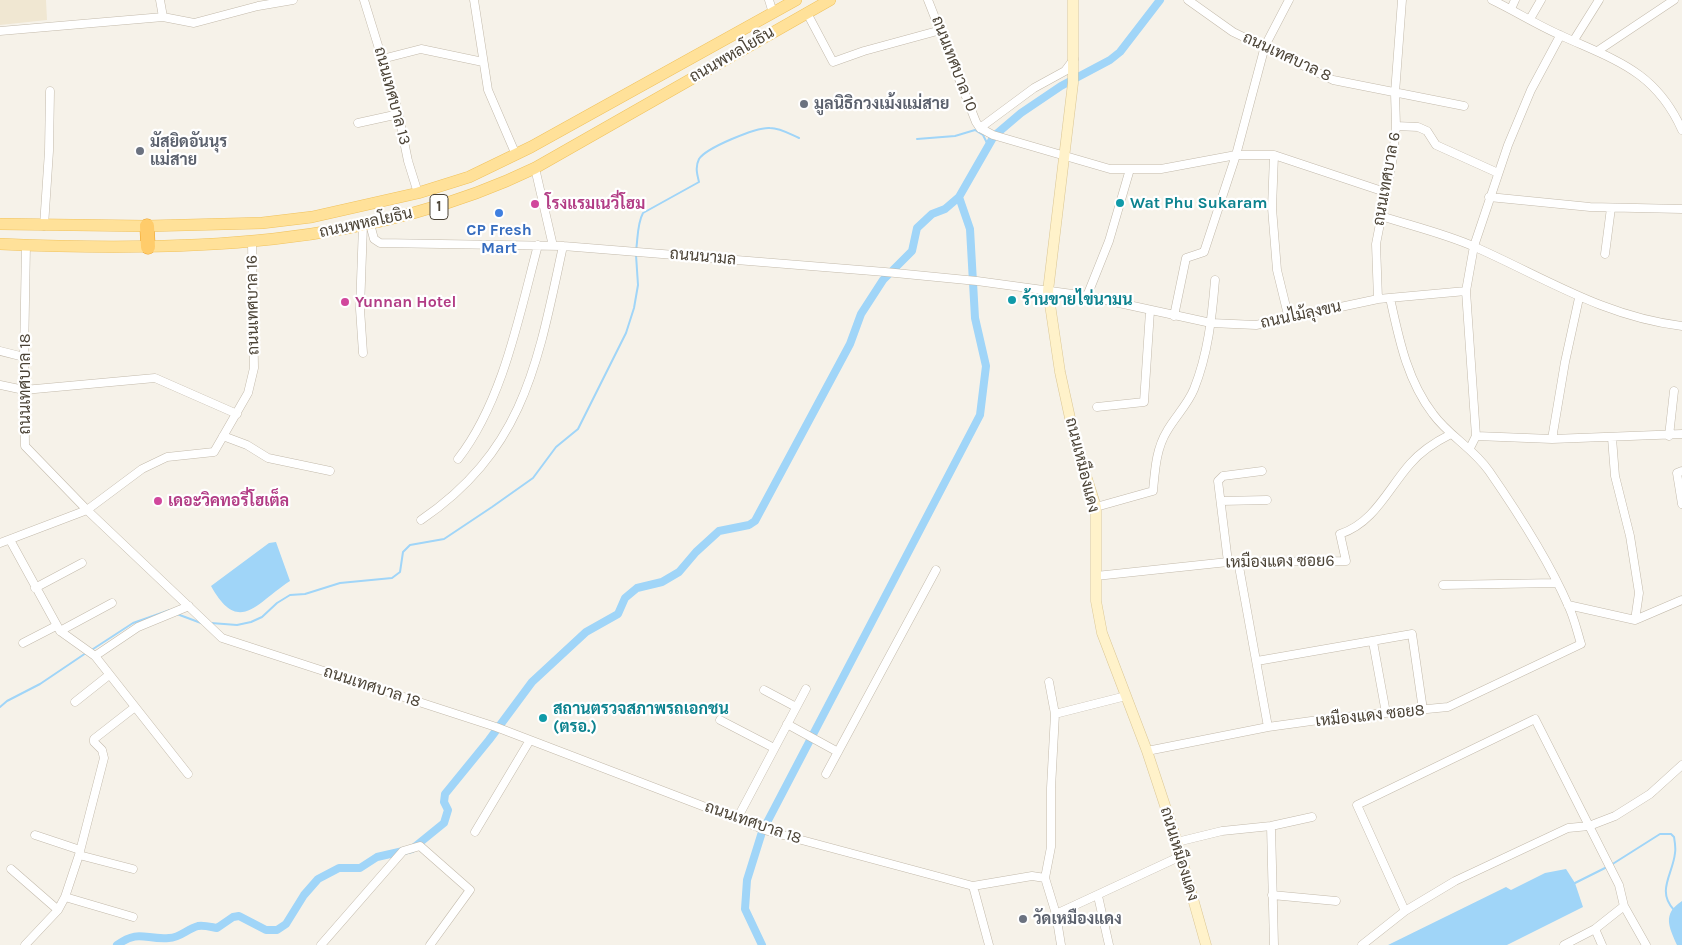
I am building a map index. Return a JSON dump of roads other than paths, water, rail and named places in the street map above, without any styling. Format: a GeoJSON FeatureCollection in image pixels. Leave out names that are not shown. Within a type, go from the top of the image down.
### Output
{"type":"FeatureCollection","features":[{"type":"Feature","properties":{"kind":"highway"},"geometry":{"type":"LineString","coordinates":[[148,226],[148,247]]}},
{"type":"Feature","properties":{"kind":"main road","name":"ถนนพหลโยธิน"},"geometry":{"type":"LineString","coordinates":[[0,224],[148,226],[262,223],[312,217],[418,193],[469,177],[516,155],[796,0]]}},
{"type":"Feature","properties":{"kind":"main road"},"geometry":{"type":"LineString","coordinates":[[800,0],[807,13]]}},
{"type":"Feature","properties":{"kind":"main road","name":"ถนนพหลโยธิน"},"geometry":{"type":"LineString","coordinates":[[0,244],[148,247],[252,242],[366,225],[446,205],[503,184],[535,168],[830,0]]}},
{"type":"Feature","properties":{"kind":"main road"},"geometry":{"type":"LineString","coordinates":[[773,12],[781,28]]}},
{"type":"Feature","properties":{"kind":"street"},"geometry":{"type":"LineString","coordinates":[[160,0],[163,17]]}},
{"type":"Feature","properties":{"kind":"street"},"geometry":{"type":"LineString","coordinates":[[0,31],[163,17],[194,23],[258,6],[292,0]]}},
{"type":"Feature","properties":{"kind":"street","name":"ถนนเทศบาล 13"},"geometry":{"type":"LineString","coordinates":[[364,0],[399,114],[408,161],[418,193]]}},
{"type":"Feature","properties":{"kind":"street"},"geometry":{"type":"LineString","coordinates":[[474,0],[488,90],[516,155]]}},
{"type":"Feature","properties":{"kind":"street"},"geometry":{"type":"LineString","coordinates":[[769,0],[773,12]]}},
{"type":"Feature","properties":{"kind":"street","name":"ถนนเทศบาล 10"},"geometry":{"type":"LineString","coordinates":[[928,0],[942,30],[976,122],[986,131]]}},
{"type":"Feature","properties":{"kind":"street","name":"ถนนเหมืองแดง"},"geometry":{"type":"LineString","coordinates":[[1073,0],[1073,83],[1048,291],[1060,372],[1075,442],[1096,507],[1096,601],[1102,633],[1147,750],[1177,842],[1206,945]]}},
{"type":"Feature","properties":{"kind":"street","name":"ถนนเทศบาล 8"},"geometry":{"type":"LineString","coordinates":[[1188,0],[1233,32],[1333,80],[1464,106]]}},
{"type":"Feature","properties":{"kind":"street"},"geometry":{"type":"LineString","coordinates":[[1174,316],[1186,258],[1204,252],[1236,155],[1265,46],[1289,0]]}},
{"type":"Feature","properties":{"kind":"street","name":"ถนนเทศบาล 6"},"geometry":{"type":"LineString","coordinates":[[1378,299],[1376,244],[1393,158],[1402,0]]}},
{"type":"Feature","properties":{"kind":"street"},"geometry":{"type":"LineString","coordinates":[[1492,0],[1560,36],[1599,50],[1629,66],[1649,82],[1665,99],[1682,130]]}},
{"type":"Feature","properties":{"kind":"street"},"geometry":{"type":"LineString","coordinates":[[1511,9],[1515,0]]}},
{"type":"Feature","properties":{"kind":"street"},"geometry":{"type":"LineString","coordinates":[[1530,19],[1541,0]]}},
{"type":"Feature","properties":{"kind":"street"},"geometry":{"type":"LineString","coordinates":[[1574,40],[1599,0]]}},
{"type":"Feature","properties":{"kind":"street"},"geometry":{"type":"LineString","coordinates":[[1599,50],[1674,0]]}},
{"type":"Feature","properties":{"kind":"street"},"geometry":{"type":"LineString","coordinates":[[807,13],[832,62],[864,50],[942,30]]}},
{"type":"Feature","properties":{"kind":"street"},"geometry":{"type":"LineString","coordinates":[[1470,448],[1476,436],[1466,291],[1474,246],[1489,197],[1531,90],[1560,36]]}},
{"type":"Feature","properties":{"kind":"street"},"geometry":{"type":"LineString","coordinates":[[382,59],[421,49],[483,62]]}},
{"type":"Feature","properties":{"kind":"street"},"geometry":{"type":"LineString","coordinates":[[986,131],[1034,88],[1061,74],[1074,62]]}},
{"type":"Feature","properties":{"kind":"street"},"geometry":{"type":"LineString","coordinates":[[44,226],[49,151],[50,91]]}},
{"type":"Feature","properties":{"kind":"street"},"geometry":{"type":"LineString","coordinates":[[358,123],[399,114]]}},
{"type":"Feature","properties":{"kind":"street"},"geometry":{"type":"LineString","coordinates":[[1396,126],[1418,127],[1427,131],[1436,145],[1498,173]]}},
{"type":"Feature","properties":{"kind":"street"},"geometry":{"type":"LineString","coordinates":[[986,131],[1110,169],[1161,170],[1236,155],[1274,156],[1385,192]]}},
{"type":"Feature","properties":{"kind":"street"},"geometry":{"type":"LineString","coordinates":[[1274,156],[1272,208],[1277,270],[1289,319]]}},
{"type":"Feature","properties":{"kind":"street"},"geometry":{"type":"LineString","coordinates":[[535,168],[553,246]]}},
{"type":"Feature","properties":{"kind":"street"},"geometry":{"type":"LineString","coordinates":[[1087,296],[1109,241],[1130,169]]}},
{"type":"Feature","properties":{"kind":"street"},"geometry":{"type":"LineString","coordinates":[[1489,197],[1611,208],[1682,209]]}},
{"type":"Feature","properties":{"kind":"street"},"geometry":{"type":"LineString","coordinates":[[1605,254],[1611,208]]}},
{"type":"Feature","properties":{"kind":"street"},"geometry":{"type":"LineString","coordinates":[[1381,216],[1474,246],[1579,298],[1620,314],[1682,326]]}},
{"type":"Feature","properties":{"kind":"street"},"geometry":{"type":"LineString","coordinates":[[363,354],[360,309],[366,225]]}},
{"type":"Feature","properties":{"kind":"street","name":"ถนนนามล"},"geometry":{"type":"LineString","coordinates":[[366,225],[374,238],[380,243],[563,246],[885,272],[1048,291]]}},
{"type":"Feature","properties":{"kind":"street","name":"ถนนเทศบาล 16"},"geometry":{"type":"LineString","coordinates":[[0,543],[87,510],[142,469],[168,457],[214,452],[248,393],[256,354],[252,242]]}},
{"type":"Feature","properties":{"kind":"street","name":"ถนนเทศบาล 18"},"geometry":{"type":"LineString","coordinates":[[26,245],[25,446],[87,510],[222,638],[492,726],[768,831],[973,886]]}},
{"type":"Feature","properties":{"kind":"street"},"geometry":{"type":"LineString","coordinates":[[458,459],[474,438],[488,410],[521,309],[538,245]]}},
{"type":"Feature","properties":{"kind":"street"},"geometry":{"type":"LineString","coordinates":[[421,520],[444,504],[481,468],[494,451],[511,422],[532,377],[563,246]]}},
{"type":"Feature","properties":{"kind":"street"},"geometry":{"type":"LineString","coordinates":[[1096,507],[1153,491],[1156,456],[1166,432],[1194,391],[1211,323],[1214,280]]}},
{"type":"Feature","properties":{"kind":"street","name":"ถนนไม้ลุงขน"},"geometry":{"type":"LineString","coordinates":[[1048,291],[1087,296],[1211,323],[1256,325],[1378,299],[1466,291]]}},
{"type":"Feature","properties":{"kind":"street"},"geometry":{"type":"LineString","coordinates":[[1390,298],[1402,354],[1411,377],[1433,414],[1451,434],[1470,448],[1489,471],[1568,605],[1635,620],[1682,600]]}},
{"type":"Feature","properties":{"kind":"street"},"geometry":{"type":"LineString","coordinates":[[1552,440],[1565,362],[1579,298]]}},
{"type":"Feature","properties":{"kind":"street"},"geometry":{"type":"LineString","coordinates":[[1097,407],[1144,402],[1150,311]]}},
{"type":"Feature","properties":{"kind":"street"},"geometry":{"type":"LineString","coordinates":[[0,351],[24,357]]}},
{"type":"Feature","properties":{"kind":"street"},"geometry":{"type":"LineString","coordinates":[[0,385],[24,390],[155,378],[237,414]]}},
{"type":"Feature","properties":{"kind":"street"},"geometry":{"type":"LineString","coordinates":[[1669,436],[1674,391]]}},
{"type":"Feature","properties":{"kind":"street","name":"เหมืองแดง ซอย6"},"geometry":{"type":"LineString","coordinates":[[1096,576],[1238,561],[1346,561],[1340,534],[1353,530],[1364,521],[1410,464],[1428,446],[1451,434]]}},
{"type":"Feature","properties":{"kind":"street"},"geometry":{"type":"LineString","coordinates":[[1476,436],[1552,440],[1682,434]]}},
{"type":"Feature","properties":{"kind":"street"},"geometry":{"type":"LineString","coordinates":[[224,436],[247,445],[268,458],[330,471]]}},
{"type":"Feature","properties":{"kind":"street"},"geometry":{"type":"LineString","coordinates":[[1612,438],[1615,476],[1630,536],[1639,593],[1635,620]]}},
{"type":"Feature","properties":{"kind":"street"},"geometry":{"type":"LineString","coordinates":[[1228,562],[1220,478],[1262,471]]}},
{"type":"Feature","properties":{"kind":"street"},"geometry":{"type":"LineString","coordinates":[[1682,471],[1677,473],[1682,504]]}},
{"type":"Feature","properties":{"kind":"street"},"geometry":{"type":"LineString","coordinates":[[1221,501],[1267,500]]}},
{"type":"Feature","properties":{"kind":"street"},"geometry":{"type":"LineString","coordinates":[[10,540],[58,629],[90,654],[109,675],[188,774]]}},
{"type":"Feature","properties":{"kind":"street"},"geometry":{"type":"LineString","coordinates":[[1238,561],[1268,728]]}},
{"type":"Feature","properties":{"kind":"street"},"geometry":{"type":"LineString","coordinates":[[35,588],[82,563]]}},
{"type":"Feature","properties":{"kind":"street"},"geometry":{"type":"LineString","coordinates":[[826,774],[936,570]]}},
{"type":"Feature","properties":{"kind":"street"},"geometry":{"type":"LineString","coordinates":[[1443,584],[1556,582]]}},
{"type":"Feature","properties":{"kind":"street"},"geometry":{"type":"LineString","coordinates":[[23,643],[58,629],[112,603]]}},
{"type":"Feature","properties":{"kind":"street","name":"เหมืองแดง ซอย8"},"geometry":{"type":"LineString","coordinates":[[1147,750],[1268,728],[1460,704],[1581,644],[1568,605]]}},
{"type":"Feature","properties":{"kind":"street"},"geometry":{"type":"LineString","coordinates":[[90,654],[138,627],[189,606]]}},
{"type":"Feature","properties":{"kind":"street"},"geometry":{"type":"LineString","coordinates":[[1257,661],[1412,634],[1423,710]]}},
{"type":"Feature","properties":{"kind":"street"},"geometry":{"type":"LineString","coordinates":[[1373,642],[1386,712]]}},
{"type":"Feature","properties":{"kind":"street"},"geometry":{"type":"LineString","coordinates":[[75,702],[109,675]]}},
{"type":"Feature","properties":{"kind":"street"},"geometry":{"type":"LineString","coordinates":[[1049,682],[1055,714],[1050,788],[1051,847],[1045,878],[1056,914],[1061,945]]}},
{"type":"Feature","properties":{"kind":"street"},"geometry":{"type":"LineString","coordinates":[[737,818],[806,689]]}},
{"type":"Feature","properties":{"kind":"street"},"geometry":{"type":"LineString","coordinates":[[764,690],[796,708]]}},
{"type":"Feature","properties":{"kind":"street"},"geometry":{"type":"LineString","coordinates":[[1055,714],[1126,696]]}},
{"type":"Feature","properties":{"kind":"street"},"geometry":{"type":"LineString","coordinates":[[25,945],[58,910],[65,897],[80,852],[104,758],[102,750],[94,742],[94,739],[134,707]]}},
{"type":"Feature","properties":{"kind":"street"},"geometry":{"type":"LineString","coordinates":[[1405,911],[1357,805],[1535,719],[1612,871],[1624,906],[1646,945]]}},
{"type":"Feature","properties":{"kind":"street"},"geometry":{"type":"LineString","coordinates":[[720,720],[774,748]]}},
{"type":"Feature","properties":{"kind":"street"},"geometry":{"type":"LineString","coordinates":[[787,724],[838,752]]}},
{"type":"Feature","properties":{"kind":"street"},"geometry":{"type":"LineString","coordinates":[[475,832],[530,740]]}},
{"type":"Feature","properties":{"kind":"street"},"geometry":{"type":"LineString","coordinates":[[1362,945],[1405,911],[1455,881],[1548,836],[1568,828],[1589,826],[1615,816],[1650,794],[1682,765]]}},
{"type":"Feature","properties":{"kind":"street"},"geometry":{"type":"LineString","coordinates":[[1177,842],[1222,831],[1271,826],[1312,817]]}},
{"type":"Feature","properties":{"kind":"street"},"geometry":{"type":"LineString","coordinates":[[1271,826],[1274,945]]}},
{"type":"Feature","properties":{"kind":"street"},"geometry":{"type":"LineString","coordinates":[[35,835],[133,869]]}},
{"type":"Feature","properties":{"kind":"street"},"geometry":{"type":"LineString","coordinates":[[321,945],[403,851],[420,846],[470,890],[430,945]]}},
{"type":"Feature","properties":{"kind":"street"},"geometry":{"type":"LineString","coordinates":[[1056,914],[1181,856]]}},
{"type":"Feature","properties":{"kind":"street"},"geometry":{"type":"LineString","coordinates":[[11,869],[58,910]]}},
{"type":"Feature","properties":{"kind":"street"},"geometry":{"type":"LineString","coordinates":[[989,945],[973,886],[1032,876],[1045,878]]}},
{"type":"Feature","properties":{"kind":"street"},"geometry":{"type":"LineString","coordinates":[[1272,895],[1336,901]]}},
{"type":"Feature","properties":{"kind":"street"},"geometry":{"type":"LineString","coordinates":[[1098,896],[1109,945]]}},
{"type":"Feature","properties":{"kind":"street"},"geometry":{"type":"LineString","coordinates":[[65,897],[133,917]]}},
{"type":"Feature","properties":{"kind":"street"},"geometry":{"type":"LineString","coordinates":[[1564,945],[1595,929],[1624,906]]}},
{"type":"Feature","properties":{"kind":"street"},"geometry":{"type":"LineString","coordinates":[[1595,929],[1602,945]]}},
{"type":"Feature","properties":{"kind":"water"},"geometry":{"type":"Polygon","coordinates":[[[276,542],[290,581],[248,610],[239,612],[230,609],[221,601],[211,586],[269,543],[276,542]]]}},
{"type":"Feature","properties":{"kind":"water"},"geometry":{"type":"Polygon","coordinates":[[[1566,869],[1575,883],[1583,907],[1507,945],[1388,945],[1506,887],[1511,890],[1545,873],[1566,869]]]}},
{"type":"Feature","properties":{"kind":"water"},"geometry":{"type":"Polygon","coordinates":[[[1682,901],[1682,945],[1677,945],[1669,921],[1672,911],[1682,901]]]}},
{"type":"Feature","properties":{"kind":"waterway"},"geometry":{"type":"LineString","coordinates":[[117,945],[131,937],[173,938],[198,926],[217,928],[233,917],[239,916],[266,930],[277,930],[286,924],[304,895],[318,879],[339,868],[360,868],[377,857],[412,849],[444,823],[448,810],[444,802],[445,794],[489,740],[532,682],[586,632],[618,614],[625,598],[637,588],[662,582],[679,572],[696,552],[719,531],[749,525],[755,521],[850,344],[861,314],[883,280],[912,251],[917,228],[932,214],[945,209],[959,197],[994,136],[1021,113],[1061,86],[1110,60],[1120,52],[1160,0]]}},
{"type":"Feature","properties":{"kind":"waterway"},"geometry":{"type":"LineString","coordinates":[[636,251],[639,226],[643,213],[699,182],[697,165],[703,154],[732,139],[763,129],[777,129],[799,138]]}},
{"type":"Feature","properties":{"kind":"waterway"},"geometry":{"type":"LineString","coordinates":[[917,139],[955,136],[975,130],[983,135],[988,145]]}},
{"type":"Feature","properties":{"kind":"waterway"},"geometry":{"type":"LineString","coordinates":[[762,945],[745,909],[747,880],[762,832],[980,415],[986,366],[975,318],[970,229],[959,197]]}},
{"type":"Feature","properties":{"kind":"waterway"},"geometry":{"type":"LineString","coordinates":[[211,623],[237,625],[251,622],[262,617],[277,603],[290,595],[305,594],[340,583],[392,578],[400,572],[403,552],[410,545],[444,539],[533,478],[556,447],[578,429],[626,333],[634,308],[638,285],[636,255]]}},
{"type":"Feature","properties":{"kind":"waterway"},"geometry":{"type":"LineString","coordinates":[[90,651],[133,623],[170,610]]}},
{"type":"Feature","properties":{"kind":"waterway"},"geometry":{"type":"LineString","coordinates":[[177,614],[201,623]]}},
{"type":"Feature","properties":{"kind":"waterway"},"geometry":{"type":"LineString","coordinates":[[0,707],[7,701],[40,684],[86,653]]}},
{"type":"Feature","properties":{"kind":"waterway"},"geometry":{"type":"LineString","coordinates":[[1611,865],[1660,834],[1671,834],[1674,837],[1675,851],[1674,861],[1667,882],[1666,896],[1674,910]]}},
{"type":"Feature","properties":{"kind":"waterway"},"geometry":{"type":"LineString","coordinates":[[1575,883],[1607,867]]}},
{"type":"Feature","properties":{"kind":"place","name":"มูลนิธิกวงเม้งแม่สาย"},"geometry":{"type":"Point","coordinates":[804,104]}},
{"type":"Feature","properties":{"kind":"place","name":"มัสยิดอันนุร แม่สาย"},"geometry":{"type":"Point","coordinates":[140,151]}},
{"type":"Feature","properties":{"kind":"place","name":"Wat Phu Sukaram"},"geometry":{"type":"Point","coordinates":[1120,203]}},
{"type":"Feature","properties":{"kind":"place","name":"โรงแรมเนวี่โฮม"},"geometry":{"type":"Point","coordinates":[535,204]}},
{"type":"Feature","properties":{"kind":"place","name":"CP Fresh Mart"},"geometry":{"type":"Point","coordinates":[499,213]}},
{"type":"Feature","properties":{"kind":"place","name":"ร้านขายไข่นามน"},"geometry":{"type":"Point","coordinates":[1012,300]}},
{"type":"Feature","properties":{"kind":"place","name":"Yunnan Hotel"},"geometry":{"type":"Point","coordinates":[345,302]}},
{"type":"Feature","properties":{"kind":"place","name":"เดอะวิคทอรี่โฮเต็ล"},"geometry":{"type":"Point","coordinates":[158,501]}},
{"type":"Feature","properties":{"kind":"place","name":"สถานตรวจสภาพรถเอกชน (ตรอ.)"},"geometry":{"type":"Point","coordinates":[543,718]}},
{"type":"Feature","properties":{"kind":"place","name":"วัดเหมืองแดง"},"geometry":{"type":"Point","coordinates":[1023,919]}}]}
